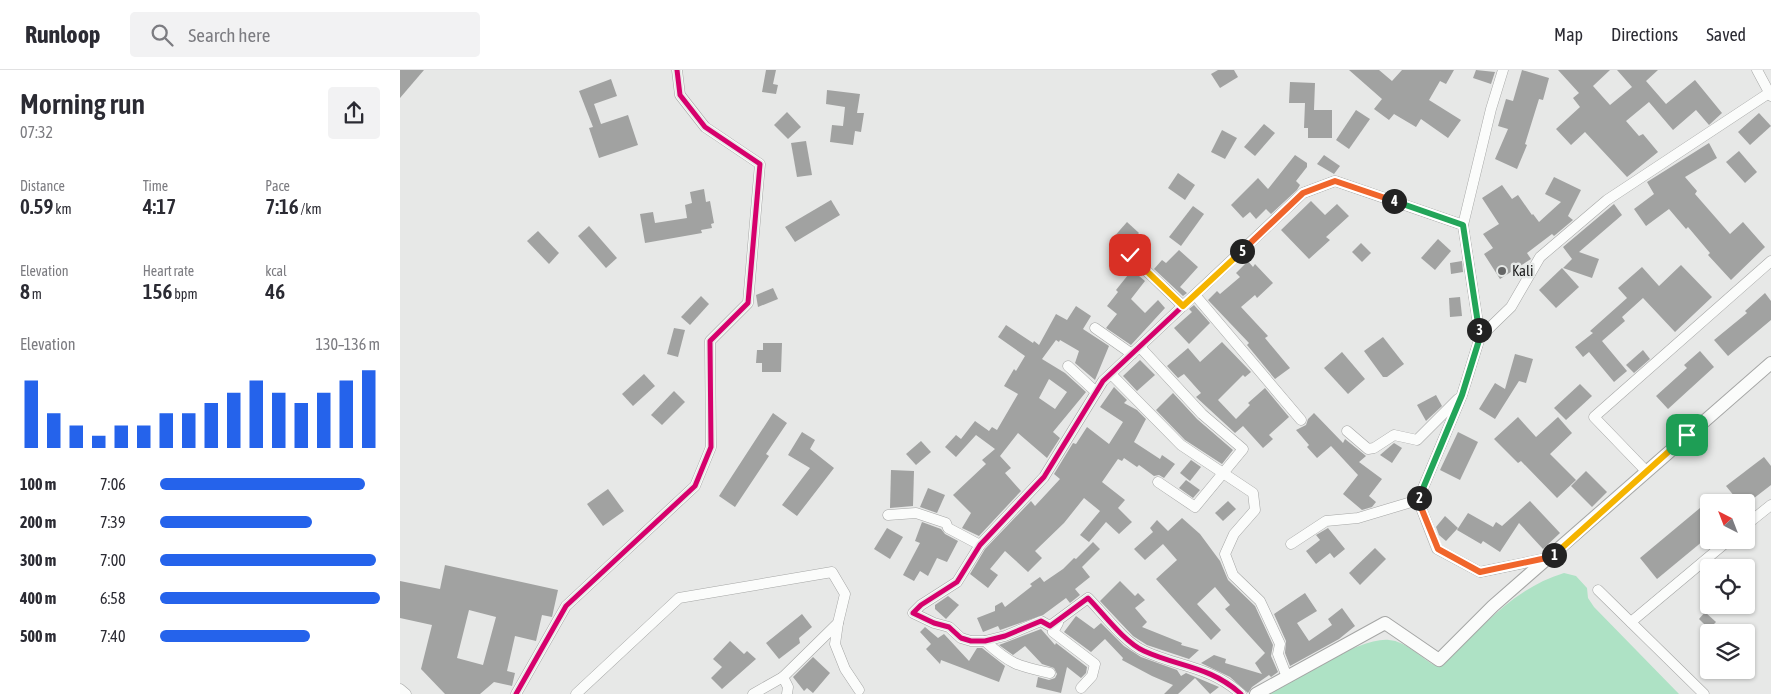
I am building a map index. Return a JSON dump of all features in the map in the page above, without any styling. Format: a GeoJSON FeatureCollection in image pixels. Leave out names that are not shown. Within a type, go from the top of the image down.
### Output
{"type":"FeatureCollection","features":[{"type":"Feature","properties":{"kind":"street"},"geometry":{"type":"LineString","coordinates":[[516,694],[566,606],[695,486],[711,446],[710,341],[748,303],[760,164],[705,127],[680,95],[677,70]]}},
{"type":"Feature","properties":{"kind":"street"},"geometry":{"type":"LineString","coordinates":[[1503,70],[1491,109],[1463,225],[1480,337],[1462,395],[1418,500],[1438,549],[1480,572],[1551,557]]}},
{"type":"Feature","properties":{"kind":"street"},"geometry":{"type":"LineString","coordinates":[[1480,337],[1511,307],[1540,257],[1584,219],[1607,200],[1770,94],[1757,70]]}},
{"type":"Feature","properties":{"kind":"street"},"geometry":{"type":"LineString","coordinates":[[1241,694],[1217,676],[1142,650],[1130,641],[1088,598],[1050,626],[1041,621],[1005,636],[985,641],[961,638],[948,627],[934,623],[913,612],[957,582],[980,545],[1044,477],[1103,381],[1303,193],[1335,181],[1463,225]]}},
{"type":"Feature","properties":{"kind":"street"},"geometry":{"type":"LineString","coordinates":[[1130,255],[1183,306]]}},
{"type":"Feature","properties":{"kind":"street"},"geometry":{"type":"LineString","coordinates":[[1646,471],[1594,417],[1771,261]]}},
{"type":"Feature","properties":{"kind":"street"},"geometry":{"type":"LineString","coordinates":[[1195,295],[1301,420]]}},
{"type":"Feature","properties":{"kind":"street"},"geometry":{"type":"LineString","coordinates":[[1095,328],[1136,350],[1202,414],[1243,449],[1195,507],[1158,482]]}},
{"type":"Feature","properties":{"kind":"street"},"geometry":{"type":"LineString","coordinates":[[1256,694],[1385,623],[1439,660],[1493,606],[1771,363]]}},
{"type":"Feature","properties":{"kind":"street"},"geometry":{"type":"LineString","coordinates":[[1068,366],[1096,392]]}},
{"type":"Feature","properties":{"kind":"street"},"geometry":{"type":"LineString","coordinates":[[1111,374],[1181,445],[1253,493],[1255,510],[1234,534],[1225,554],[1233,575],[1260,601],[1280,644],[1278,654],[1287,677]]}},
{"type":"Feature","properties":{"kind":"street"},"geometry":{"type":"LineString","coordinates":[[1348,431],[1368,449],[1374,448],[1394,435],[1417,440],[1462,395]]}},
{"type":"Feature","properties":{"kind":"street"},"geometry":{"type":"LineString","coordinates":[[1291,544],[1326,521],[1358,518],[1418,500]]}},
{"type":"Feature","properties":{"kind":"street"},"geometry":{"type":"LineString","coordinates":[[1755,517],[1771,504]]}},
{"type":"Feature","properties":{"kind":"street"},"geometry":{"type":"LineString","coordinates":[[888,515],[916,513],[946,523],[948,528],[980,545]]}},
{"type":"Feature","properties":{"kind":"street"},"geometry":{"type":"LineString","coordinates":[[1631,622],[1718,549]]}},
{"type":"Feature","properties":{"kind":"street"},"geometry":{"type":"LineString","coordinates":[[576,694],[679,598],[832,572],[845,594],[835,644],[845,668],[859,690]]}},
{"type":"Feature","properties":{"kind":"street"},"geometry":{"type":"LineString","coordinates":[[1598,590],[1704,694]]}},
{"type":"Feature","properties":{"kind":"street"},"geometry":{"type":"LineString","coordinates":[[1060,620],[1053,632],[1095,664],[1092,676],[1081,688]]}},
{"type":"Feature","properties":{"kind":"street"},"geometry":{"type":"LineString","coordinates":[[753,694],[783,677],[838,623]]}},
{"type":"Feature","properties":{"kind":"street"},"geometry":{"type":"LineString","coordinates":[[985,641],[1016,666],[1050,674]]}},
{"type":"Feature","properties":{"kind":"street"},"geometry":{"type":"LineString","coordinates":[[783,677],[788,687],[787,694]]}},
{"type":"Feature","properties":{"kind":"street"},"geometry":{"type":"LineString","coordinates":[[400,689],[406,694]]}},
{"type":"Feature","properties":{"kind":"shaded area"},"geometry":{"type":"Polygon","coordinates":[[[1564,573],[1576,576],[1587,588],[1588,598],[1594,607],[1679,694],[1269,694],[1345,652],[1376,641],[1395,641],[1408,647],[1436,666],[1445,663],[1499,610],[1529,588],[1564,573]]]}},
{"type":"Feature","properties":{"kind":"building"},"geometry":{"type":"Polygon","coordinates":[[[400,70],[424,70],[400,98],[400,70]]]}},
{"type":"Feature","properties":{"kind":"building"},"geometry":{"type":"Polygon","coordinates":[[[766,70],[776,70],[773,84],[778,85],[776,94],[762,92],[766,70]]]}},
{"type":"Feature","properties":{"kind":"building"},"geometry":{"type":"Polygon","coordinates":[[[1218,70],[1234,70],[1238,77],[1220,88],[1211,74],[1218,70]]]}},
{"type":"Feature","properties":{"kind":"building"},"geometry":{"type":"Polygon","coordinates":[[[1349,70],[1379,70],[1392,81],[1402,70],[1454,70],[1446,84],[1440,81],[1429,100],[1461,120],[1448,138],[1421,119],[1416,127],[1394,114],[1389,120],[1374,109],[1382,99],[1349,70]]]}},
{"type":"Feature","properties":{"kind":"building"},"geometry":{"type":"Polygon","coordinates":[[[1476,70],[1495,72],[1491,84],[1473,78],[1476,70]]]}},
{"type":"Feature","properties":{"kind":"building"},"geometry":{"type":"Polygon","coordinates":[[[1522,70],[1549,78],[1543,100],[1539,99],[1525,144],[1527,145],[1517,169],[1495,159],[1508,129],[1498,126],[1506,99],[1513,101],[1522,70]]]}},
{"type":"Feature","properties":{"kind":"building"},"geometry":{"type":"Polygon","coordinates":[[[1558,70],[1610,70],[1593,86],[1610,105],[1632,87],[1617,70],[1658,70],[1646,81],[1666,104],[1695,80],[1722,113],[1709,125],[1696,110],[1673,130],[1649,102],[1626,121],[1639,136],[1643,134],[1658,152],[1627,177],[1585,132],[1571,145],[1556,129],[1580,107],[1573,98],[1579,93],[1558,70]]]}},
{"type":"Feature","properties":{"kind":"building"},"geometry":{"type":"Polygon","coordinates":[[[611,79],[617,96],[594,104],[601,124],[628,115],[638,145],[599,158],[589,128],[593,127],[579,91],[611,79]]]}},
{"type":"Feature","properties":{"kind":"building"},"geometry":{"type":"Polygon","coordinates":[[[1290,82],[1315,83],[1314,110],[1332,110],[1332,138],[1308,138],[1308,128],[1304,128],[1305,103],[1289,103],[1290,82]]]}},
{"type":"Feature","properties":{"kind":"building"},"geometry":{"type":"Polygon","coordinates":[[[827,90],[860,94],[857,113],[864,113],[861,132],[855,131],[853,145],[830,142],[832,125],[843,126],[845,107],[826,104],[827,90]]]}},
{"type":"Feature","properties":{"kind":"building"},"geometry":{"type":"Polygon","coordinates":[[[1356,110],[1370,119],[1349,149],[1336,140],[1356,110]]]}},
{"type":"Feature","properties":{"kind":"building"},"geometry":{"type":"Polygon","coordinates":[[[787,112],[801,127],[788,139],[774,125],[787,112]]]}},
{"type":"Feature","properties":{"kind":"building"},"geometry":{"type":"Polygon","coordinates":[[[1759,113],[1771,126],[1750,145],[1738,132],[1759,113]]]}},
{"type":"Feature","properties":{"kind":"building"},"geometry":{"type":"Polygon","coordinates":[[[1264,124],[1275,133],[1255,156],[1244,147],[1264,124]]]}},
{"type":"Feature","properties":{"kind":"building"},"geometry":{"type":"Polygon","coordinates":[[[1222,130],[1237,138],[1225,159],[1211,152],[1222,130]]]}},
{"type":"Feature","properties":{"kind":"building"},"geometry":{"type":"Polygon","coordinates":[[[806,141],[812,175],[797,177],[791,143],[806,141]]]}},
{"type":"Feature","properties":{"kind":"building"},"geometry":{"type":"Polygon","coordinates":[[[1709,143],[1717,158],[1685,177],[1697,191],[1695,194],[1730,234],[1743,222],[1765,247],[1731,280],[1708,255],[1710,253],[1688,227],[1686,229],[1669,209],[1646,226],[1634,209],[1654,194],[1647,182],[1709,143]]]}},
{"type":"Feature","properties":{"kind":"building"},"geometry":{"type":"Polygon","coordinates":[[[1739,151],[1757,172],[1745,183],[1726,162],[1739,151]]]}},
{"type":"Feature","properties":{"kind":"building"},"geometry":{"type":"Polygon","coordinates":[[[1295,155],[1307,163],[1307,167],[1296,181],[1300,185],[1297,190],[1271,214],[1266,209],[1256,219],[1250,212],[1243,218],[1231,205],[1258,178],[1268,189],[1295,155]]]}},
{"type":"Feature","properties":{"kind":"building"},"geometry":{"type":"Polygon","coordinates":[[[1324,155],[1340,166],[1334,174],[1317,164],[1324,155]]]}},
{"type":"Feature","properties":{"kind":"building"},"geometry":{"type":"Polygon","coordinates":[[[1178,173],[1195,185],[1185,200],[1168,188],[1178,173]]]}},
{"type":"Feature","properties":{"kind":"building"},"geometry":{"type":"Polygon","coordinates":[[[1554,177],[1581,190],[1568,216],[1573,220],[1554,236],[1552,234],[1527,253],[1531,259],[1500,279],[1484,254],[1493,248],[1483,234],[1499,224],[1482,198],[1502,185],[1512,199],[1518,195],[1539,222],[1561,202],[1545,194],[1554,177]]]}},
{"type":"Feature","properties":{"kind":"building"},"geometry":{"type":"Polygon","coordinates":[[[704,189],[706,202],[710,201],[714,223],[711,224],[712,228],[701,230],[702,233],[645,243],[640,214],[653,212],[655,223],[687,218],[685,205],[692,203],[690,192],[704,189]]]}},
{"type":"Feature","properties":{"kind":"building"},"geometry":{"type":"Polygon","coordinates":[[[831,200],[840,215],[795,242],[785,227],[831,200]]]}},
{"type":"Feature","properties":{"kind":"building"},"geometry":{"type":"Polygon","coordinates":[[[1311,201],[1325,215],[1337,204],[1349,216],[1326,237],[1330,240],[1309,259],[1281,230],[1311,201]]]}},
{"type":"Feature","properties":{"kind":"building"},"geometry":{"type":"Polygon","coordinates":[[[1614,204],[1622,215],[1579,252],[1599,259],[1592,278],[1563,268],[1572,259],[1563,247],[1614,204]]]}},
{"type":"Feature","properties":{"kind":"building"},"geometry":{"type":"Polygon","coordinates":[[[1193,206],[1204,214],[1181,246],[1169,237],[1193,206]]]}},
{"type":"Feature","properties":{"kind":"building"},"geometry":{"type":"Polygon","coordinates":[[[1127,222],[1139,233],[1124,250],[1112,239],[1127,222]]]}},
{"type":"Feature","properties":{"kind":"building"},"geometry":{"type":"Polygon","coordinates":[[[589,226],[617,258],[606,268],[578,236],[589,226]]]}},
{"type":"Feature","properties":{"kind":"building"},"geometry":{"type":"Polygon","coordinates":[[[538,231],[559,253],[549,264],[527,241],[538,231]]]}},
{"type":"Feature","properties":{"kind":"building"},"geometry":{"type":"Polygon","coordinates":[[[1438,239],[1451,251],[1435,270],[1421,258],[1438,239]]]}},
{"type":"Feature","properties":{"kind":"building"},"geometry":{"type":"Polygon","coordinates":[[[1361,243],[1371,253],[1362,262],[1352,252],[1361,243]]]}},
{"type":"Feature","properties":{"kind":"building"},"geometry":{"type":"Polygon","coordinates":[[[1179,250],[1198,267],[1180,287],[1187,293],[1183,296],[1154,269],[1162,260],[1166,263],[1179,250]]]}},
{"type":"Feature","properties":{"kind":"building"},"geometry":{"type":"Polygon","coordinates":[[[1248,261],[1253,267],[1255,264],[1273,283],[1257,298],[1255,295],[1241,307],[1268,336],[1265,338],[1290,368],[1275,379],[1247,345],[1249,343],[1208,300],[1217,291],[1220,294],[1240,277],[1236,273],[1248,261]]]}},
{"type":"Feature","properties":{"kind":"building"},"geometry":{"type":"Polygon","coordinates":[[[1462,261],[1463,272],[1451,274],[1450,263],[1462,261]]]}},
{"type":"Feature","properties":{"kind":"building"},"geometry":{"type":"Polygon","coordinates":[[[1681,265],[1712,297],[1675,332],[1643,298],[1622,317],[1625,321],[1602,341],[1627,371],[1614,382],[1589,352],[1583,357],[1575,347],[1593,333],[1590,331],[1627,298],[1618,288],[1642,267],[1659,286],[1681,265]]]}},
{"type":"Feature","properties":{"kind":"building"},"geometry":{"type":"Polygon","coordinates":[[[1562,268],[1579,287],[1556,308],[1539,290],[1562,268]]]}},
{"type":"Feature","properties":{"kind":"building"},"geometry":{"type":"Polygon","coordinates":[[[1132,270],[1145,281],[1131,299],[1145,313],[1158,300],[1165,308],[1131,345],[1106,328],[1117,314],[1107,306],[1118,292],[1116,290],[1132,270]]]}},
{"type":"Feature","properties":{"kind":"building"},"geometry":{"type":"Polygon","coordinates":[[[773,288],[778,299],[758,307],[756,295],[773,288]]]}},
{"type":"Feature","properties":{"kind":"building"},"geometry":{"type":"Polygon","coordinates":[[[1765,293],[1771,301],[1771,320],[1728,356],[1714,340],[1747,313],[1745,311],[1765,293]]]}},
{"type":"Feature","properties":{"kind":"building"},"geometry":{"type":"Polygon","coordinates":[[[701,296],[709,304],[690,325],[681,317],[701,296]]]}},
{"type":"Feature","properties":{"kind":"building"},"geometry":{"type":"Polygon","coordinates":[[[1460,297],[1462,316],[1450,317],[1449,298],[1460,297]]]}},
{"type":"Feature","properties":{"kind":"building"},"geometry":{"type":"Polygon","coordinates":[[[1194,305],[1210,323],[1189,344],[1174,328],[1192,312],[1189,309],[1194,305]]]}},
{"type":"Feature","properties":{"kind":"building"},"geometry":{"type":"Polygon","coordinates":[[[1076,306],[1091,316],[1083,329],[1109,346],[1095,380],[1075,363],[1079,351],[1060,340],[1059,342],[1056,340],[1042,359],[1065,373],[1086,392],[1053,432],[1060,438],[1047,458],[1018,433],[1000,456],[1011,468],[1005,473],[1021,491],[979,536],[962,528],[971,513],[953,495],[986,464],[982,460],[995,449],[976,435],[956,457],[945,447],[956,435],[961,439],[975,421],[989,431],[992,427],[997,430],[1018,394],[1004,386],[1014,369],[1016,371],[1025,356],[998,337],[1006,325],[1039,345],[1056,314],[1067,320],[1076,306]],[[1049,379],[1039,398],[1055,409],[1067,392],[1049,379]]]}},
{"type":"Feature","properties":{"kind":"building"},"geometry":{"type":"Polygon","coordinates":[[[674,328],[685,330],[678,357],[667,354],[674,328]]]}},
{"type":"Feature","properties":{"kind":"building"},"geometry":{"type":"Polygon","coordinates":[[[1383,337],[1404,364],[1387,377],[1383,377],[1364,351],[1383,337]]]}},
{"type":"Feature","properties":{"kind":"building"},"geometry":{"type":"Polygon","coordinates":[[[1222,342],[1251,372],[1245,377],[1243,375],[1218,400],[1236,419],[1250,405],[1248,403],[1265,388],[1289,417],[1269,435],[1273,439],[1263,448],[1243,426],[1235,433],[1196,397],[1201,393],[1184,374],[1178,378],[1167,366],[1188,348],[1200,362],[1222,342]]]}},
{"type":"Feature","properties":{"kind":"building"},"geometry":{"type":"Polygon","coordinates":[[[763,343],[782,343],[781,372],[762,372],[762,363],[756,363],[757,350],[763,350],[763,343]]]}},
{"type":"Feature","properties":{"kind":"building"},"geometry":{"type":"Polygon","coordinates":[[[1643,350],[1650,359],[1634,373],[1626,365],[1643,350]]]}},
{"type":"Feature","properties":{"kind":"building"},"geometry":{"type":"Polygon","coordinates":[[[1700,351],[1714,367],[1668,409],[1656,396],[1687,368],[1684,365],[1700,351]]]}},
{"type":"Feature","properties":{"kind":"building"},"geometry":{"type":"Polygon","coordinates":[[[1342,352],[1365,379],[1348,394],[1324,368],[1342,352]]]}},
{"type":"Feature","properties":{"kind":"building"},"geometry":{"type":"Polygon","coordinates":[[[1515,354],[1533,359],[1526,383],[1519,381],[1495,419],[1479,409],[1495,383],[1505,389],[1515,354]]]}},
{"type":"Feature","properties":{"kind":"building"},"geometry":{"type":"Polygon","coordinates":[[[1140,360],[1155,375],[1137,391],[1123,376],[1140,360]]]}},
{"type":"Feature","properties":{"kind":"building"},"geometry":{"type":"Polygon","coordinates":[[[644,374],[655,386],[633,406],[622,394],[644,374]]]}},
{"type":"Feature","properties":{"kind":"building"},"geometry":{"type":"Polygon","coordinates":[[[1580,384],[1592,396],[1566,420],[1554,408],[1580,384]]]}},
{"type":"Feature","properties":{"kind":"building"},"geometry":{"type":"Polygon","coordinates":[[[1114,387],[1127,400],[1124,403],[1137,410],[1146,419],[1134,442],[1160,459],[1162,455],[1175,464],[1164,478],[1159,475],[1154,476],[1139,465],[1137,467],[1124,458],[1122,461],[1118,459],[1102,482],[1125,500],[1118,508],[1132,522],[1119,534],[1106,522],[1089,542],[1080,535],[1100,511],[1084,498],[1064,523],[1035,551],[1042,558],[1028,572],[1005,551],[990,569],[998,575],[988,588],[970,574],[985,549],[1031,501],[1035,506],[1060,479],[1054,474],[1073,443],[1076,444],[1087,427],[1109,444],[1123,422],[1100,407],[1114,387]]]}},
{"type":"Feature","properties":{"kind":"building"},"geometry":{"type":"Polygon","coordinates":[[[674,391],[685,402],[662,425],[651,415],[674,391]]]}},
{"type":"Feature","properties":{"kind":"building"},"geometry":{"type":"Polygon","coordinates":[[[1173,393],[1197,419],[1233,450],[1222,464],[1185,440],[1156,410],[1173,393]]]}},
{"type":"Feature","properties":{"kind":"building"},"geometry":{"type":"Polygon","coordinates":[[[1436,395],[1442,406],[1426,421],[1417,405],[1436,395]]]}},
{"type":"Feature","properties":{"kind":"building"},"geometry":{"type":"Polygon","coordinates":[[[773,413],[787,423],[766,454],[769,456],[735,507],[719,496],[773,413]]]}},
{"type":"Feature","properties":{"kind":"building"},"geometry":{"type":"Polygon","coordinates":[[[1314,413],[1343,443],[1345,439],[1366,456],[1359,462],[1382,479],[1369,496],[1376,502],[1372,507],[1362,510],[1343,494],[1358,475],[1331,446],[1317,458],[1296,430],[1306,425],[1308,419],[1314,413]]]}},
{"type":"Feature","properties":{"kind":"building"},"geometry":{"type":"Polygon","coordinates":[[[1518,417],[1536,437],[1558,417],[1572,433],[1550,454],[1576,480],[1557,498],[1521,461],[1518,463],[1494,439],[1518,417]]]}},
{"type":"Feature","properties":{"kind":"building"},"geometry":{"type":"Polygon","coordinates":[[[802,432],[815,440],[810,449],[834,468],[797,516],[782,505],[810,468],[788,455],[802,432]]]}},
{"type":"Feature","properties":{"kind":"building"},"geometry":{"type":"Polygon","coordinates":[[[1458,432],[1478,442],[1460,480],[1440,470],[1458,432]]]}},
{"type":"Feature","properties":{"kind":"building"},"geometry":{"type":"Polygon","coordinates":[[[921,441],[931,452],[916,465],[906,454],[921,441]]]}},
{"type":"Feature","properties":{"kind":"building"},"geometry":{"type":"Polygon","coordinates":[[[1394,443],[1402,448],[1392,463],[1380,455],[1394,443]]]}},
{"type":"Feature","properties":{"kind":"building"},"geometry":{"type":"Polygon","coordinates":[[[1764,457],[1771,466],[1771,485],[1755,497],[1755,494],[1732,494],[1726,486],[1764,457]]]}},
{"type":"Feature","properties":{"kind":"building"},"geometry":{"type":"Polygon","coordinates":[[[1191,460],[1201,467],[1190,481],[1180,473],[1191,460]]]}},
{"type":"Feature","properties":{"kind":"building"},"geometry":{"type":"Polygon","coordinates":[[[891,470],[914,471],[913,506],[890,508],[891,470]]]}},
{"type":"Feature","properties":{"kind":"building"},"geometry":{"type":"Polygon","coordinates":[[[1586,471],[1607,492],[1592,507],[1571,486],[1586,471]]]}},
{"type":"Feature","properties":{"kind":"building"},"geometry":{"type":"Polygon","coordinates":[[[1186,480],[1200,490],[1193,498],[1179,488],[1186,480]]]}},
{"type":"Feature","properties":{"kind":"building"},"geometry":{"type":"Polygon","coordinates":[[[928,488],[945,495],[937,513],[920,507],[928,488]]]}},
{"type":"Feature","properties":{"kind":"building"},"geometry":{"type":"Polygon","coordinates":[[[608,489],[624,511],[603,526],[587,504],[608,489]]]}},
{"type":"Feature","properties":{"kind":"building"},"geometry":{"type":"Polygon","coordinates":[[[1228,501],[1236,509],[1223,521],[1215,513],[1228,501]]]}},
{"type":"Feature","properties":{"kind":"building"},"geometry":{"type":"Polygon","coordinates":[[[1530,501],[1560,533],[1543,549],[1519,523],[1500,552],[1483,541],[1481,544],[1457,530],[1468,513],[1493,527],[1496,522],[1502,526],[1530,501]]]}},
{"type":"Feature","properties":{"kind":"building"},"geometry":{"type":"Polygon","coordinates":[[[1700,508],[1700,543],[1657,579],[1640,558],[1700,508]]]}},
{"type":"Feature","properties":{"kind":"building"},"geometry":{"type":"Polygon","coordinates":[[[1445,516],[1458,528],[1446,541],[1439,535],[1436,527],[1445,516]]]}},
{"type":"Feature","properties":{"kind":"building"},"geometry":{"type":"Polygon","coordinates":[[[1182,518],[1200,534],[1220,561],[1228,580],[1255,606],[1273,645],[1271,656],[1278,672],[1271,677],[1269,675],[1252,687],[1248,693],[1230,677],[1201,663],[1214,655],[1226,659],[1225,663],[1262,674],[1255,663],[1265,653],[1225,609],[1230,605],[1215,587],[1197,604],[1221,630],[1211,640],[1156,579],[1177,560],[1163,544],[1145,560],[1134,549],[1153,532],[1150,528],[1157,520],[1168,531],[1182,518]]]}},
{"type":"Feature","properties":{"kind":"building"},"geometry":{"type":"Polygon","coordinates":[[[922,522],[941,529],[945,534],[958,541],[947,562],[937,558],[928,576],[920,571],[914,581],[903,575],[920,543],[915,541],[922,522]]]}},
{"type":"Feature","properties":{"kind":"building"},"geometry":{"type":"Polygon","coordinates":[[[887,528],[903,537],[890,559],[874,549],[887,528]]]}},
{"type":"Feature","properties":{"kind":"building"},"geometry":{"type":"Polygon","coordinates":[[[1328,528],[1345,549],[1334,558],[1330,553],[1316,564],[1306,551],[1320,540],[1316,535],[1328,528]]]}},
{"type":"Feature","properties":{"kind":"building"},"geometry":{"type":"Polygon","coordinates":[[[1093,542],[1100,549],[1082,567],[1090,577],[1075,589],[1080,595],[1070,603],[1066,598],[1043,615],[1000,630],[998,626],[983,632],[977,618],[995,611],[995,606],[1002,602],[1005,607],[1032,586],[1030,584],[1040,577],[1044,582],[1063,569],[1074,558],[1076,559],[1093,542]]]}},
{"type":"Feature","properties":{"kind":"building"},"geometry":{"type":"Polygon","coordinates":[[[1375,548],[1386,559],[1360,585],[1349,573],[1375,548]]]}},
{"type":"Feature","properties":{"kind":"building"},"geometry":{"type":"Polygon","coordinates":[[[445,565],[558,590],[552,617],[542,615],[536,641],[515,636],[507,671],[515,673],[512,686],[494,682],[480,694],[445,694],[421,669],[432,625],[400,618],[400,581],[440,589],[445,565]],[[469,610],[457,658],[483,665],[496,617],[469,610]]]}},
{"type":"Feature","properties":{"kind":"building"},"geometry":{"type":"Polygon","coordinates":[[[1120,581],[1135,596],[1138,593],[1145,600],[1135,608],[1147,622],[1142,627],[1182,643],[1181,645],[1199,650],[1189,659],[1147,645],[1133,636],[1100,601],[1120,581]]]}},
{"type":"Feature","properties":{"kind":"building"},"geometry":{"type":"Polygon","coordinates":[[[1305,593],[1317,611],[1297,623],[1309,641],[1332,625],[1328,619],[1342,608],[1355,626],[1339,639],[1290,666],[1285,653],[1286,641],[1274,614],[1305,593]]]}},
{"type":"Feature","properties":{"kind":"building"},"geometry":{"type":"Polygon","coordinates":[[[948,596],[959,605],[946,619],[935,609],[935,605],[948,596]]]}},
{"type":"Feature","properties":{"kind":"building"},"geometry":{"type":"Polygon","coordinates":[[[802,614],[812,627],[799,638],[800,643],[779,659],[766,643],[802,614]]]}},
{"type":"Feature","properties":{"kind":"building"},"geometry":{"type":"Polygon","coordinates":[[[1703,614],[1707,614],[1716,622],[1714,624],[1704,624],[1699,619],[1703,614]]]}},
{"type":"Feature","properties":{"kind":"building"},"geometry":{"type":"Polygon","coordinates":[[[1076,616],[1094,629],[1101,623],[1124,646],[1141,657],[1177,670],[1181,676],[1186,673],[1219,687],[1210,694],[1195,678],[1178,694],[1164,694],[1173,685],[1122,660],[1123,658],[1105,639],[1091,652],[1064,632],[1076,616]]]}},
{"type":"Feature","properties":{"kind":"building"},"geometry":{"type":"Polygon","coordinates":[[[925,627],[938,638],[944,634],[969,661],[977,648],[982,648],[1005,666],[999,682],[941,660],[940,664],[926,649],[931,644],[920,632],[925,627]]]}},
{"type":"Feature","properties":{"kind":"building"},"geometry":{"type":"Polygon","coordinates":[[[1041,629],[1055,645],[1056,643],[1087,667],[1086,673],[1081,678],[1067,667],[1061,693],[1036,687],[1038,677],[1049,680],[1055,678],[1057,674],[1054,668],[1042,664],[1025,646],[1013,655],[999,645],[1041,629]]]}},
{"type":"Feature","properties":{"kind":"building"},"geometry":{"type":"Polygon","coordinates":[[[730,641],[744,654],[747,651],[756,659],[722,689],[711,678],[722,667],[713,659],[730,641]]]}},
{"type":"Feature","properties":{"kind":"building"},"geometry":{"type":"Polygon","coordinates":[[[813,657],[830,673],[813,693],[807,688],[804,691],[793,677],[813,657]]]}},
{"type":"Feature","properties":{"kind":"cycle path"},"geometry":{"type":"LineString","coordinates":[[516,694],[566,606],[695,486],[711,447],[710,341],[748,303],[760,164],[705,127],[680,95],[677,70]]}},
{"type":"Feature","properties":{"kind":"cycle path"},"geometry":{"type":"LineString","coordinates":[[1241,694],[1206,672],[1136,647],[1121,634],[1088,598],[1050,626],[1041,621],[1005,636],[985,641],[971,641],[961,638],[949,627],[934,623],[913,613],[921,605],[957,582],[980,545],[1044,477],[1103,381],[1303,193],[1335,181],[1463,225]]}},
{"type":"Feature","properties":{"kind":"place","name":"Kali"},"geometry":{"type":"Point","coordinates":[1502,271]}},
{"type":"Feature","properties":{"kind":"route"},"geometry":{"type":"LineString","coordinates":[[1130,255],[1183,306],[1303,193],[1335,181],[1463,225],[1480,337],[1462,395],[1418,500],[1438,549],[1480,572],[1551,557],[1687,435]]}}]}
